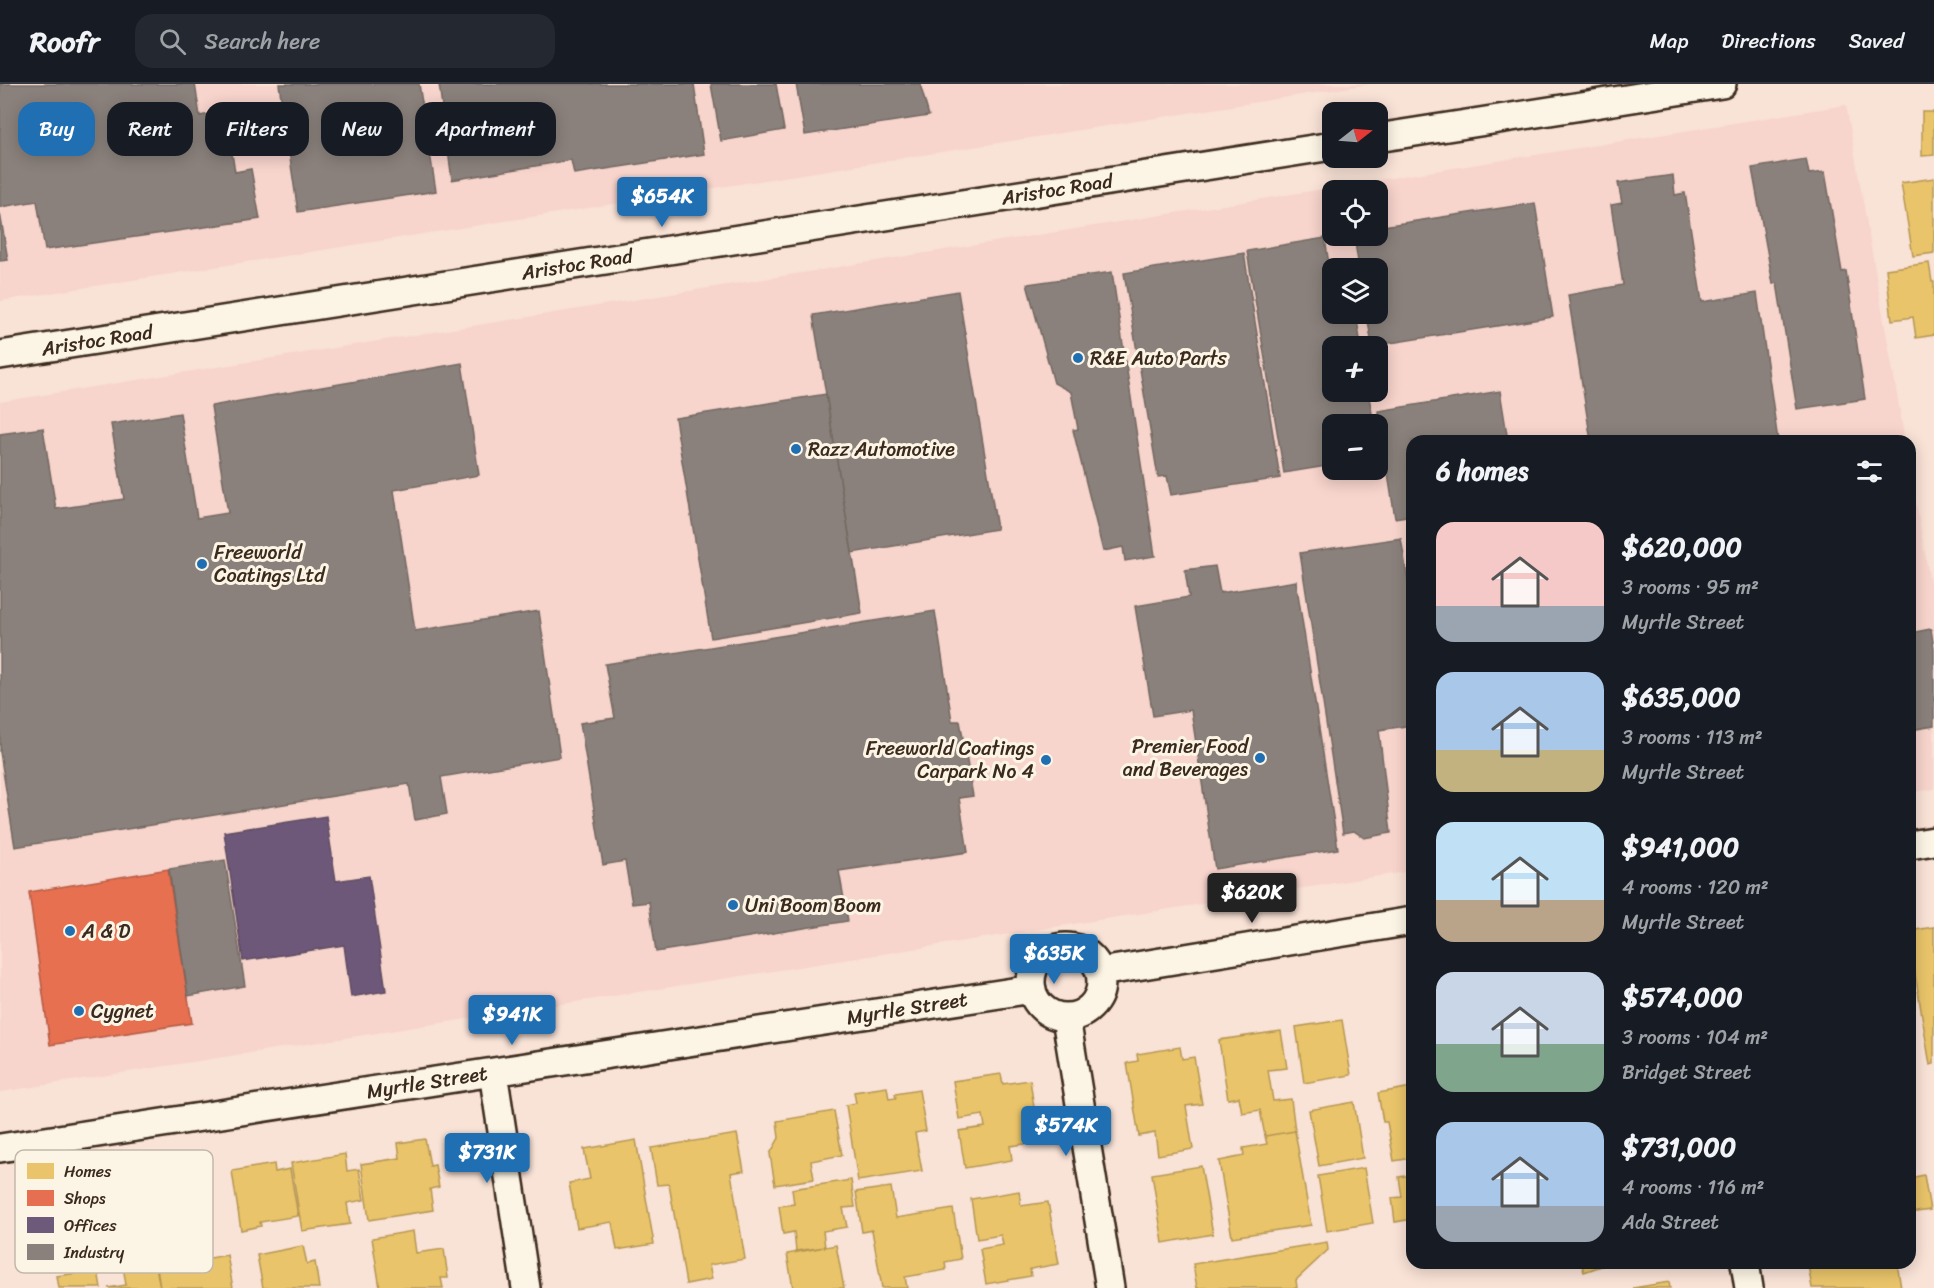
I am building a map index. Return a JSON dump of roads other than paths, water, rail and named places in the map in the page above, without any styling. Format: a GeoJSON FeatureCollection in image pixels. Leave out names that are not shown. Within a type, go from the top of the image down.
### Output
{"type":"FeatureCollection","features":[{"type":"Feature","properties":{"kind":"street"},"geometry":{"type":"LineString","coordinates":[[1388,136],[1722,84]]}},
{"type":"Feature","properties":{"kind":"street","name":"Aristoc Road"},"geometry":{"type":"LineString","coordinates":[[0,355],[1322,148]]}},
{"type":"Feature","properties":{"kind":"street"},"geometry":{"type":"LineString","coordinates":[[1916,844],[1934,841]]}},
{"type":"Feature","properties":{"kind":"street"},"geometry":{"type":"LineString","coordinates":[[1100,972],[1406,922]]}},
{"type":"Feature","properties":{"kind":"street"},"geometry":{"type":"LineString","coordinates":[[1070,947],[1082,950],[1092,958],[1100,972],[1101,984],[1098,996],[1092,1006],[1078,1016],[1066,1018],[1043,1009],[1035,999],[1032,989],[1031,977],[1035,965],[1046,953],[1058,948],[1070,947]]}},
{"type":"Feature","properties":{"kind":"street","name":"Myrtle Street"},"geometry":{"type":"LineString","coordinates":[[0,1148],[1032,989]]}},
{"type":"Feature","properties":{"kind":"street"},"geometry":{"type":"LineString","coordinates":[[1066,1018],[1110,1288]]}},
{"type":"Feature","properties":{"kind":"street"},"geometry":{"type":"LineString","coordinates":[[493,1072],[526,1288]]}},
{"type":"Feature","properties":{"kind":"street"},"geometry":{"type":"LineString","coordinates":[[1745,1269],[1749,1288]]}},
{"type":"Feature","properties":{"kind":"place","name":"R&E Auto Parts"},"geometry":{"type":"Point","coordinates":[1078,358]}},
{"type":"Feature","properties":{"kind":"place","name":"Razz Automotive"},"geometry":{"type":"Point","coordinates":[796,449]}},
{"type":"Feature","properties":{"kind":"place","name":"Freeworld Coatings Ltd"},"geometry":{"type":"Point","coordinates":[202,564]}},
{"type":"Feature","properties":{"kind":"place","name":"Premier Food and Beverages"},"geometry":{"type":"Point","coordinates":[1260,758]}},
{"type":"Feature","properties":{"kind":"place","name":"Freeworld Coatings Carpark No 4"},"geometry":{"type":"Point","coordinates":[1046,760]}},
{"type":"Feature","properties":{"kind":"place","name":"Uni Boom Boom"},"geometry":{"type":"Point","coordinates":[733,905]}},
{"type":"Feature","properties":{"kind":"place","name":"A & D"},"geometry":{"type":"Point","coordinates":[70,931]}},
{"type":"Feature","properties":{"kind":"place","name":"Cygnet"},"geometry":{"type":"Point","coordinates":[79,1011]}}]}
